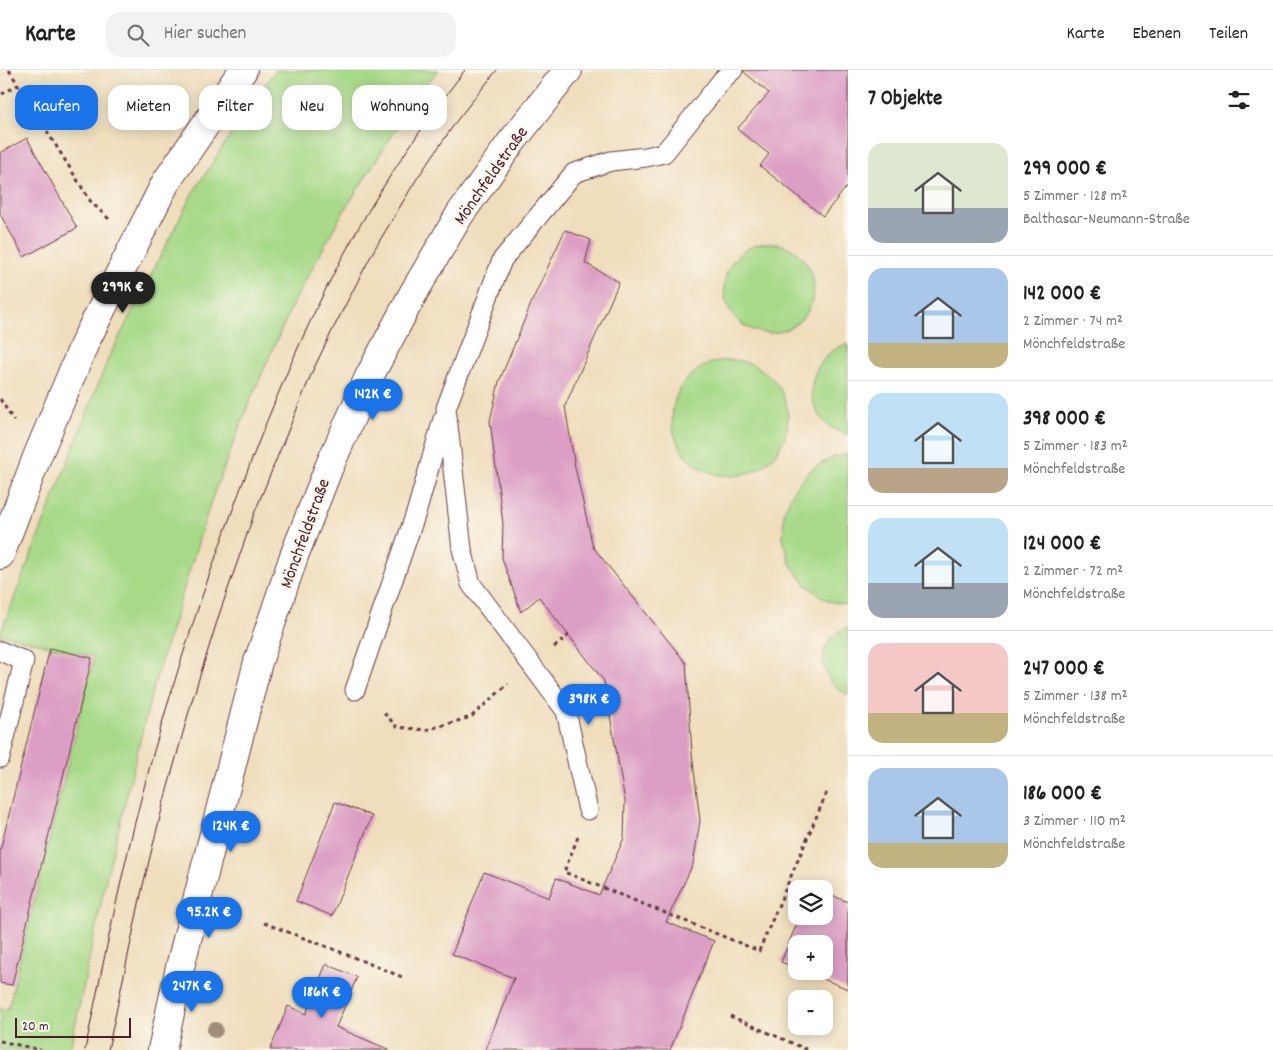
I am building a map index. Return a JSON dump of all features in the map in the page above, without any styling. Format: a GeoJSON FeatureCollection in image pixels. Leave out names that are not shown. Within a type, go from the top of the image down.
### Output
{"type":"FeatureCollection","features":[{"type":"Feature","properties":{"kind":"main road"},"geometry":{"type":"LineString","coordinates":[[0,555],[37,457],[86,340],[166,182],[243,70]]}},
{"type":"Feature","properties":{"kind":"main road","name":"Mönchfeldstraße"},"geometry":{"type":"LineString","coordinates":[[162,1050],[180,967],[258,662],[294,556],[329,468],[369,377],[418,284],[460,214],[510,144],[568,70]]}},
{"type":"Feature","properties":{"kind":"lane"},"geometry":{"type":"LineString","coordinates":[[355,690],[418,510],[446,408],[502,260],[574,173],[611,161],[646,157],[664,152],[732,70]]}},
{"type":"Feature","properties":{"kind":"lane"},"geometry":{"type":"LineString","coordinates":[[446,408],[462,549],[471,584],[566,711],[588,810]]}},
{"type":"Feature","properties":{"kind":"lane"},"geometry":{"type":"LineString","coordinates":[[0,651],[24,661],[0,758]]}},
{"type":"Feature","properties":{"kind":"path"},"geometry":{"type":"LineString","coordinates":[[9,70],[18,85]]}},
{"type":"Feature","properties":{"kind":"path"},"geometry":{"type":"LineString","coordinates":[[2,94],[15,87]]}},
{"type":"Feature","properties":{"kind":"path"},"geometry":{"type":"LineString","coordinates":[[46,130],[91,202],[135,244]]}},
{"type":"Feature","properties":{"kind":"path"},"geometry":{"type":"LineString","coordinates":[[384,713],[397,727],[426,730],[472,717],[531,664]]}},
{"type":"Feature","properties":{"kind":"path"},"geometry":{"type":"LineString","coordinates":[[588,810],[564,872],[759,951],[827,792]]}},
{"type":"Feature","properties":{"kind":"path"},"geometry":{"type":"LineString","coordinates":[[264,923],[402,977]]}},
{"type":"Feature","properties":{"kind":"path"},"geometry":{"type":"LineString","coordinates":[[730,1016],[808,1050]]}},
{"type":"Feature","properties":{"kind":"path"},"geometry":{"type":"LineString","coordinates":[[0,1041],[41,1050]]}},
{"type":"Feature","properties":{"kind":"green space"},"geometry":{"type":"Polygon","coordinates":[[[276,70],[439,70],[426,85],[352,85],[352,130],[396,130],[339,219],[292,306],[249,403],[211,501],[153,688],[106,880],[70,1050],[0,1050],[0,1008],[8,1009],[94,657],[0,634],[108,359],[192,194],[234,130],[272,130],[272,85],[264,85],[276,70]]]}},
{"type":"Feature","properties":{"kind":"green space"},"geometry":{"type":"Polygon","coordinates":[[[769,243],[786,247],[801,256],[810,271],[814,288],[810,305],[801,320],[786,329],[769,333],[752,329],[737,320],[728,305],[724,288],[728,271],[737,256],[752,247],[769,243]]]}},
{"type":"Feature","properties":{"kind":"green space"},"geometry":{"type":"Polygon","coordinates":[[[848,344],[848,435],[826,423],[818,414],[812,392],[813,380],[817,369],[825,358],[835,349],[848,344]]]}},
{"type":"Feature","properties":{"kind":"green space"},"geometry":{"type":"Polygon","coordinates":[[[730,360],[752,364],[771,377],[784,396],[788,418],[784,440],[771,459],[752,472],[730,476],[708,472],[689,459],[676,440],[672,418],[676,396],[689,377],[708,364],[730,360]]]}},
{"type":"Feature","properties":{"kind":"green space"},"geometry":{"type":"Polygon","coordinates":[[[848,454],[848,605],[828,601],[806,585],[790,564],[783,538],[784,511],[796,486],[812,469],[833,457],[848,454]]]}},
{"type":"Feature","properties":{"kind":"green space"},"geometry":{"type":"Polygon","coordinates":[[[848,627],[848,695],[832,683],[827,675],[823,657],[825,648],[830,640],[838,632],[848,627]]]}},
{"type":"Feature","properties":{"kind":"building"},"geometry":{"type":"Polygon","coordinates":[[[744,70],[848,70],[848,185],[823,216],[760,166],[769,154],[737,129],[769,93],[744,70]]]}},
{"type":"Feature","properties":{"kind":"building"},"geometry":{"type":"Polygon","coordinates":[[[27,138],[77,228],[24,257],[0,214],[0,153],[27,138]]]}},
{"type":"Feature","properties":{"kind":"building"},"geometry":{"type":"Polygon","coordinates":[[[565,230],[591,240],[585,263],[619,282],[565,406],[575,467],[593,547],[686,663],[692,753],[700,821],[693,864],[666,922],[714,941],[670,1050],[485,1050],[514,978],[452,954],[484,872],[549,898],[556,878],[599,895],[624,838],[625,801],[604,681],[539,597],[521,612],[502,558],[503,524],[490,421],[499,382],[533,299],[565,230]]]}},
{"type":"Feature","properties":{"kind":"building"},"geometry":{"type":"Polygon","coordinates":[[[50,648],[92,658],[12,985],[0,983],[0,851],[50,648]]]}},
{"type":"Feature","properties":{"kind":"building"},"geometry":{"type":"Polygon","coordinates":[[[335,802],[372,816],[332,916],[296,901],[335,802]]]}},
{"type":"Feature","properties":{"kind":"building"},"geometry":{"type":"Polygon","coordinates":[[[833,896],[848,902],[848,989],[826,980],[833,980],[833,935],[792,935],[796,925],[833,925],[833,896]]]}},
{"type":"Feature","properties":{"kind":"building"},"geometry":{"type":"Polygon","coordinates":[[[788,945],[788,965],[781,962],[788,945]]]}},
{"type":"Feature","properties":{"kind":"building"},"geometry":{"type":"Polygon","coordinates":[[[326,964],[357,977],[336,1027],[390,1050],[270,1050],[288,1006],[306,1014],[326,964]]]}},
{"type":"Feature","properties":{"kind":"tram line"},"geometry":{"type":"LineString","coordinates":[[85,1050],[126,858],[154,751],[194,622],[223,536],[255,451],[301,341],[355,234],[407,150],[465,70]]}},
{"type":"Feature","properties":{"kind":"tram line"},"geometry":{"type":"LineString","coordinates":[[108,1050],[143,885],[164,801],[191,704],[254,514],[313,370],[374,250],[416,180],[458,119],[497,70]]}}]}
